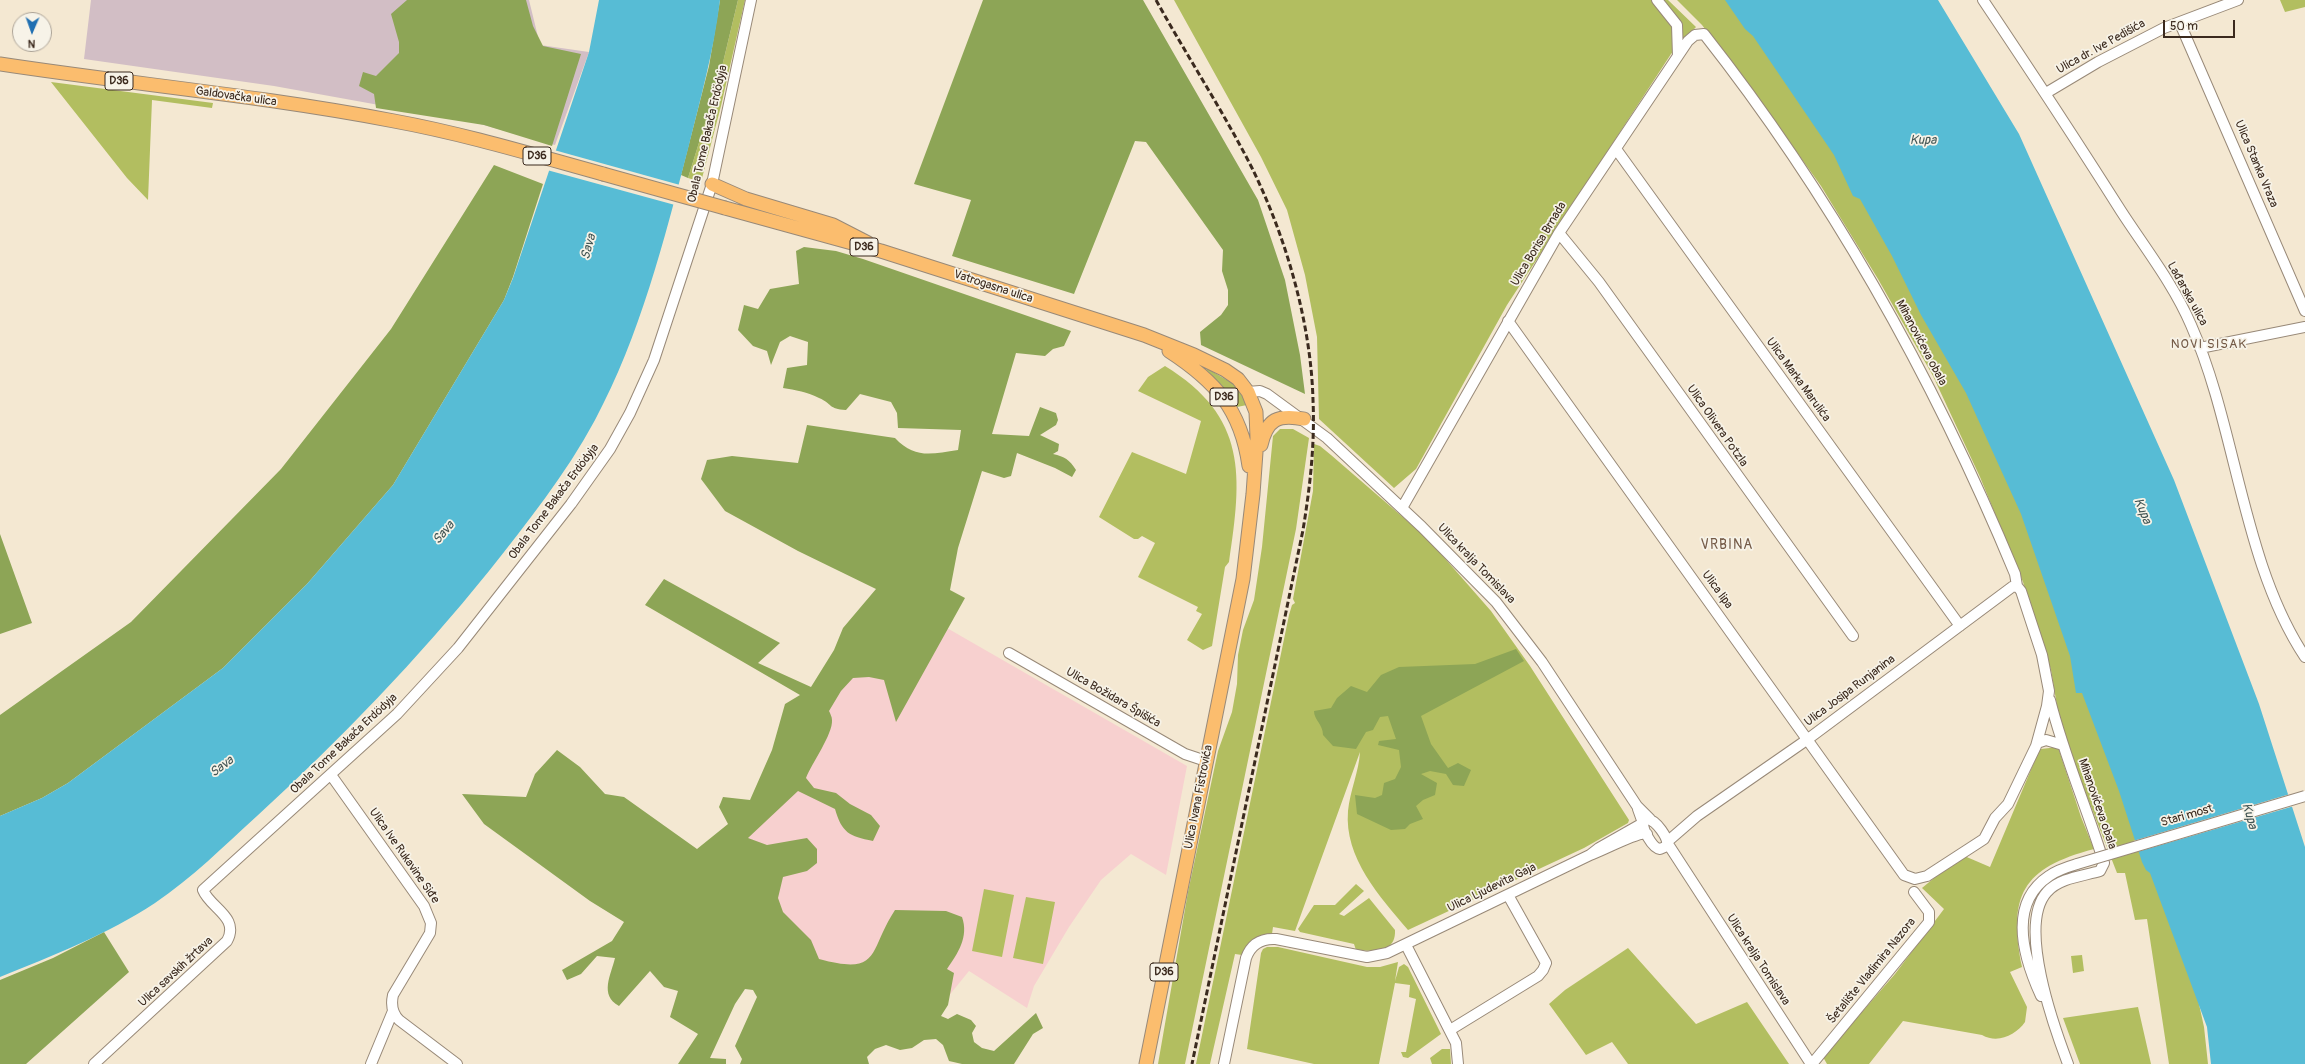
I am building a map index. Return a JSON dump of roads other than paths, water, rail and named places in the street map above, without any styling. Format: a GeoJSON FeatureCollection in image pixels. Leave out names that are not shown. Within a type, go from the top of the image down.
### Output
{"type":"FeatureCollection","features":[{"type":"Feature","properties":{"kind":"main road","name":"Galdovačka ulica"},"geometry":{"type":"LineString","coordinates":[[0,64],[358,114],[470,138],[725,208]]}},
{"type":"Feature","properties":{"kind":"main road"},"geometry":{"type":"LineString","coordinates":[[712,184],[746,199],[833,225],[858,236],[881,252]]}},
{"type":"Feature","properties":{"kind":"main road","name":"Vatrogasna ulica"},"geometry":{"type":"LineString","coordinates":[[725,208],[881,252],[1144,335],[1194,355],[1224,370],[1238,379],[1248,392]]}},
{"type":"Feature","properties":{"kind":"main road","name":"D36"},"geometry":{"type":"LineString","coordinates":[[1144,335],[1201,373],[1224,397],[1234,413],[1244,439],[1253,494]]}},
{"type":"Feature","properties":{"kind":"main road","name":"D36"},"geometry":{"type":"LineString","coordinates":[[1248,392],[1256,412],[1253,494]]}},
{"type":"Feature","properties":{"kind":"main road"},"geometry":{"type":"LineString","coordinates":[[1255,460],[1268,424],[1284,417],[1304,419]]}},
{"type":"Feature","properties":{"kind":"main road","name":"Ulica Ivana Fistrovića"},"geometry":{"type":"LineString","coordinates":[[1146,1064],[1243,579],[1253,494]]}},
{"type":"Feature","properties":{"kind":"street","name":"Obala Tome Bakača Erdödyja"},"geometry":{"type":"LineString","coordinates":[[205,888],[390,722],[458,648],[571,504],[602,461],[630,413],[654,360],[712,184],[751,0]]}},
{"type":"Feature","properties":{"kind":"street"},"geometry":{"type":"LineString","coordinates":[[1657,0],[1677,26],[1678,58]]}},
{"type":"Feature","properties":{"kind":"street","name":"Lađarska ulica"},"geometry":{"type":"LineString","coordinates":[[1983,0],[2046,93],[2191,324],[2200,348],[2266,574],[2289,630],[2305,657]]}},
{"type":"Feature","properties":{"kind":"street","name":"Ulica dr. Ive Pedišića"},"geometry":{"type":"LineString","coordinates":[[2046,93],[2098,62],[2158,31],[2238,0]]}},
{"type":"Feature","properties":{"kind":"street","name":"Ulica Stanka Vraza"},"geometry":{"type":"LineString","coordinates":[[2182,28],[2305,311]]}},
{"type":"Feature","properties":{"kind":"street","name":"Ulica Borisa Brnada"},"geometry":{"type":"LineString","coordinates":[[1402,508],[1559,233],[1688,41],[1695,36],[1704,34]]}},
{"type":"Feature","properties":{"kind":"street","name":"Mihanovićeva obala"},"geometry":{"type":"LineString","coordinates":[[1704,34],[1770,124],[1837,224],[1883,298],[1938,402],[1974,478],[2015,574],[2017,586],[2021,591],[2042,655],[2048,696],[2063,745],[2104,863],[2100,871],[2054,886],[2044,897],[2037,910],[2035,927],[2047,1007]]}},
{"type":"Feature","properties":{"kind":"street","name":"Ulica Marka Marulića"},"geometry":{"type":"LineString","coordinates":[[1616,149],[1960,626]]}},
{"type":"Feature","properties":{"kind":"street","name":"Ulica Olivera Potzla"},"geometry":{"type":"LineString","coordinates":[[1559,233],[1599,282],[1853,636]]}},
{"type":"Feature","properties":{"kind":"street","name":"Ulica lipa"},"geometry":{"type":"LineString","coordinates":[[1508,321],[1808,738],[1904,875],[1915,879],[1927,876],[1984,839],[1995,818],[2008,804],[2036,744]]}},
{"type":"Feature","properties":{"kind":"street"},"geometry":{"type":"LineString","coordinates":[[2200,348],[2305,327]]}},
{"type":"Feature","properties":{"kind":"street","name":"Ulica kralja Tomislava"},"geometry":{"type":"LineString","coordinates":[[1248,392],[1260,391],[1267,394],[1304,419],[1402,508],[1483,588],[1517,627],[1637,806],[1646,821],[1647,834],[1657,848],[1684,870]]}},
{"type":"Feature","properties":{"kind":"street","name":"Ulica Josipa Runjanina"},"geometry":{"type":"LineString","coordinates":[[1667,843],[1697,816],[1808,738],[2012,587],[2017,586]]}},
{"type":"Feature","properties":{"kind":"street","name":"Ulica Božidara Špišića"},"geometry":{"type":"LineString","coordinates":[[1009,653],[1185,754],[1206,761]]}},
{"type":"Feature","properties":{"kind":"street","name":"Mihanovićeva obala"},"geometry":{"type":"LineString","coordinates":[[2036,744],[2048,696]]}},
{"type":"Feature","properties":{"kind":"street"},"geometry":{"type":"LineString","coordinates":[[2036,744],[2046,740],[2063,745]]}},
{"type":"Feature","properties":{"kind":"street","name":"Ulica Ive Rukavine Siđe"},"geometry":{"type":"LineString","coordinates":[[331,775],[424,906],[431,919],[430,933],[393,995],[393,1011],[372,1064]]}},
{"type":"Feature","properties":{"kind":"street","name":"Stari most"},"geometry":{"type":"LineString","coordinates":[[2047,1007],[2029,964],[2022,925],[2024,911],[2030,896],[2050,875],[2077,864],[2305,796]]}},
{"type":"Feature","properties":{"kind":"street","name":"Ulica Josipa Runjanina"},"geometry":{"type":"LineString","coordinates":[[1661,831],[1670,829],[1697,816]]}},
{"type":"Feature","properties":{"kind":"street","name":"Ulica kralja Tomislava"},"geometry":{"type":"LineString","coordinates":[[1646,821],[1656,823],[1684,870],[1811,1064]]}},
{"type":"Feature","properties":{"kind":"street","name":"Ulica Ljudevita Gaja"},"geometry":{"type":"LineString","coordinates":[[1590,855],[1602,845],[1646,821]]}},
{"type":"Feature","properties":{"kind":"street","name":"Ulica Ljudevita Gaja"},"geometry":{"type":"LineString","coordinates":[[1224,1064],[1246,958],[1251,947],[1257,942],[1263,939],[1276,939],[1367,957],[1387,953],[1590,855],[1637,834],[1647,834]]}},
{"type":"Feature","properties":{"kind":"street"},"geometry":{"type":"LineString","coordinates":[[1657,848],[1663,848],[1667,843]]}},
{"type":"Feature","properties":{"kind":"street","name":"Ulica savskih žrtava"},"geometry":{"type":"LineString","coordinates":[[94,1064],[227,941],[230,932],[229,922],[204,892],[203,890],[205,888]]}},
{"type":"Feature","properties":{"kind":"street","name":"Šetalište Vladimira Nazora"},"geometry":{"type":"LineString","coordinates":[[1811,1064],[1930,922],[1929,912],[1914,892]]}},
{"type":"Feature","properties":{"kind":"street"},"geometry":{"type":"LineString","coordinates":[[1450,1030],[1538,976],[1545,967],[1546,963],[1508,895]]}},
{"type":"Feature","properties":{"kind":"street"},"geometry":{"type":"LineString","coordinates":[[1406,945],[1450,1030],[1456,1044],[1458,1064]]}},
{"type":"Feature","properties":{"kind":"street"},"geometry":{"type":"LineString","coordinates":[[2047,1007],[2068,1064]]}},
{"type":"Feature","properties":{"kind":"street"},"geometry":{"type":"LineString","coordinates":[[393,1011],[399,1020],[457,1064]]}},
{"type":"Feature","properties":{"kind":"water","name":"Sava"},"geometry":{"type":"Polygon","coordinates":[[[599,0],[720,0],[714,38],[702,94],[670,218],[649,288],[638,322],[611,388],[572,460],[532,516],[489,571],[434,636],[378,698],[318,758],[220,850],[169,893],[118,925],[79,944],[0,977],[0,816],[42,798],[68,783],[223,668],[307,584],[393,485],[504,300],[513,278],[589,52],[599,0]]]}},
{"type":"Feature","properties":{"kind":"water","name":"Kupa"},"geometry":{"type":"Polygon","coordinates":[[[1725,0],[1938,0],[2019,134],[2174,480],[2259,704],[2305,847],[2305,1064],[2211,1064],[2207,1027],[2150,873],[2146,870],[2142,862],[2119,791],[2082,693],[2076,693],[2070,656],[2021,514],[1966,393],[1921,315],[1892,256],[1860,199],[1853,196],[1834,155],[1753,36],[1745,29],[1725,0]]]}},
{"type":"Feature","properties":{"kind":"railway"},"geometry":{"type":"LineString","coordinates":[[1156,0],[1241,147],[1252,168],[1276,223],[1286,251],[1302,311],[1311,371],[1313,400],[1311,465],[1303,530],[1192,1064]]}},
{"type":"Feature","properties":{"kind":"district","name":"NOVI SISAK"},"geometry":{"type":"Point","coordinates":[2209,345]}},
{"type":"Feature","properties":{"kind":"district","name":"VRBINA"},"geometry":{"type":"Point","coordinates":[1727,545]}}]}
